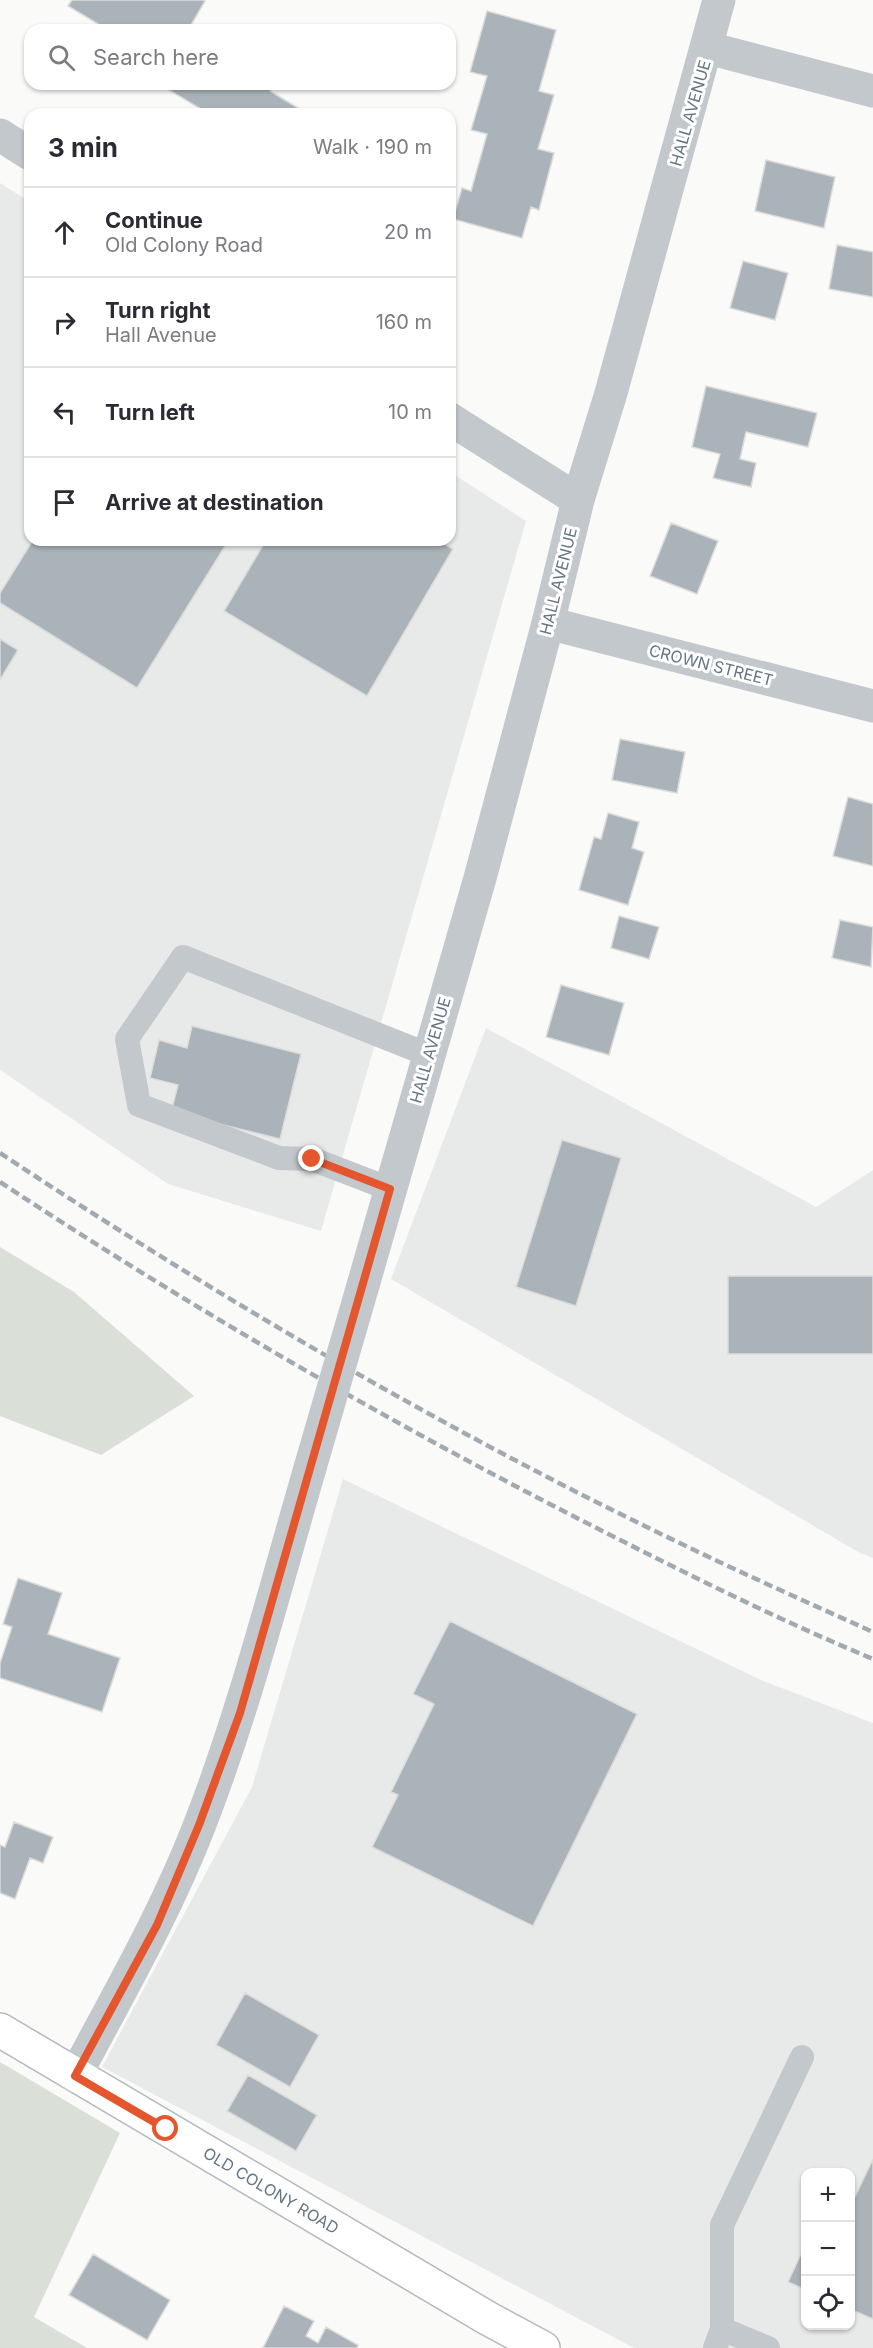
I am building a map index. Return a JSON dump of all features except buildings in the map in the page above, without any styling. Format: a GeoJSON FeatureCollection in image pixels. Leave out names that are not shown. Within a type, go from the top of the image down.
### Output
{"type":"FeatureCollection","features":[{"type":"Feature","properties":{"kind":"main road","name":"OLD COLONY ROAD"},"geometry":{"type":"LineString","coordinates":[[0,2030],[543,2348]]}},
{"type":"Feature","properties":{"kind":"street","name":"HALL AVENUE"},"geometry":{"type":"LineString","coordinates":[[75,2076],[157,1925],[199,1825],[240,1713],[429,1055],[548,623],[578,500],[611,393],[708,48],[719,0]]}},
{"type":"Feature","properties":{"kind":"street"},"geometry":{"type":"LineString","coordinates":[[708,48],[873,91]]}},
{"type":"Feature","properties":{"kind":"street"},"geometry":{"type":"LineString","coordinates":[[0,135],[24,150]]}},
{"type":"Feature","properties":{"kind":"street"},"geometry":{"type":"LineString","coordinates":[[456,423],[578,500]]}},
{"type":"Feature","properties":{"kind":"street","name":"CROWN STREET"},"geometry":{"type":"LineString","coordinates":[[548,623],[873,706]]}},
{"type":"Feature","properties":{"kind":"lane"},"geometry":{"type":"LineString","coordinates":[[390,1189],[312,1159],[279,1158],[139,1105],[127,1039],[183,957],[429,1055]]}},
{"type":"Feature","properties":{"kind":"lane"},"geometry":{"type":"LineString","coordinates":[[768,2348],[718,2339],[722,2225],[802,2057]]}},
{"type":"Feature","properties":{"kind":"shaded area"},"geometry":{"type":"Polygon","coordinates":[[[0,183],[24,198],[24,546],[456,546],[456,476],[526,521],[321,1231],[168,1184],[0,1070],[0,183]]]}},
{"type":"Feature","properties":{"kind":"shaded area"},"geometry":{"type":"Polygon","coordinates":[[[486,1028],[816,1207],[873,1170],[873,1558],[860,1553],[391,1279],[486,1028]]]}},
{"type":"Feature","properties":{"kind":"shaded area"},"geometry":{"type":"Polygon","coordinates":[[[0,1247],[74,1292],[194,1396],[101,1455],[0,1416],[0,1247]]]}},
{"type":"Feature","properties":{"kind":"shaded area"},"geometry":{"type":"Polygon","coordinates":[[[343,1479],[761,1680],[873,1723],[873,2348],[634,2348],[102,2067],[252,1787],[343,1479]]]}},
{"type":"Feature","properties":{"kind":"shaded area"},"geometry":{"type":"Polygon","coordinates":[[[0,2062],[120,2133],[34,2317],[87,2348],[0,2348],[0,2062]]]}},
{"type":"Feature","properties":{"kind":"railway"},"geometry":{"type":"LineString","coordinates":[[0,1153],[166,1260],[336,1362],[423,1410],[597,1503],[873,1632]]}},
{"type":"Feature","properties":{"kind":"railway"},"geometry":{"type":"LineString","coordinates":[[0,1182],[211,1315],[355,1399],[501,1479],[760,1609],[873,1659]]}},
{"type":"Feature","properties":{"kind":"route"},"geometry":{"type":"LineString","coordinates":[[166,2129],[75,2076],[157,1925],[199,1825],[240,1713],[390,1189],[312,1159]]}}]}
